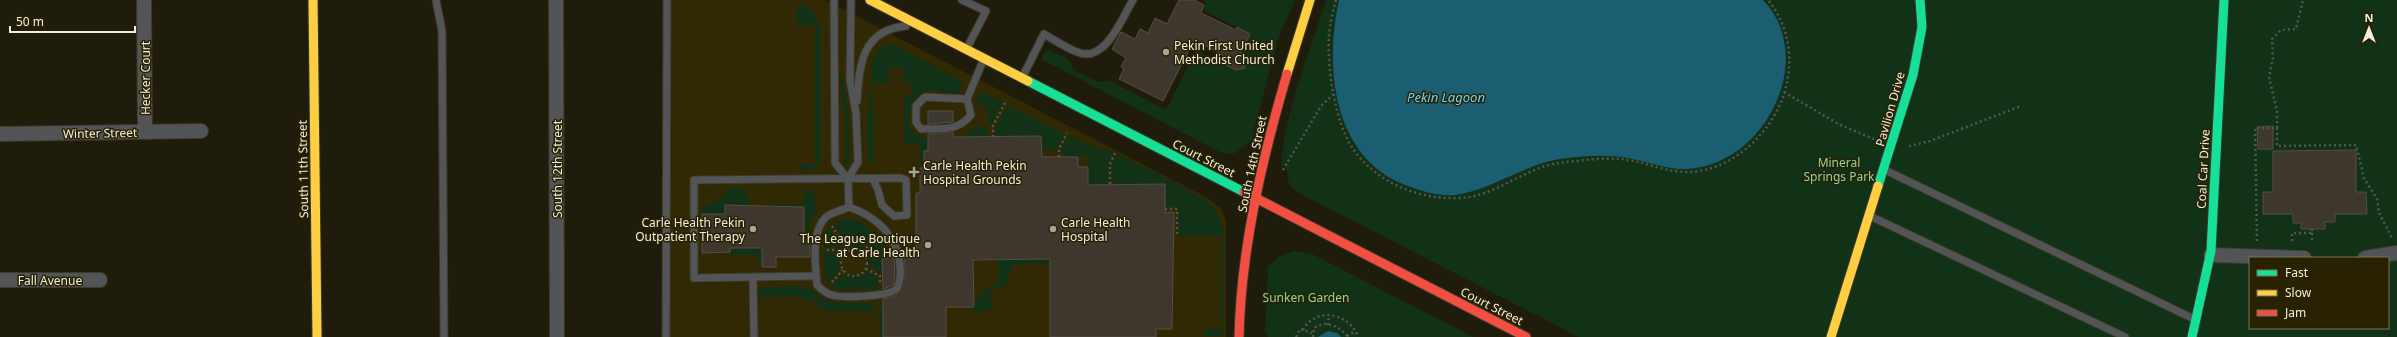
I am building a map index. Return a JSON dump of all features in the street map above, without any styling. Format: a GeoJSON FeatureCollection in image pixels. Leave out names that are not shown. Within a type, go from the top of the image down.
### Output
{"type":"FeatureCollection","features":[{"type":"Feature","properties":{"kind":"main road","name":"South 11th Street"},"geometry":{"type":"LineString","coordinates":[[313,0],[317,337]]}},
{"type":"Feature","properties":{"kind":"main road","name":"Court Street"},"geometry":{"type":"LineString","coordinates":[[870,0],[1526,337]]}},
{"type":"Feature","properties":{"kind":"main road","name":"South 14th Street"},"geometry":{"type":"LineString","coordinates":[[1239,337],[1239,315],[1255,197],[1283,84],[1310,0]]}},
{"type":"Feature","properties":{"kind":"main road","name":"Pavilion Drive"},"geometry":{"type":"LineString","coordinates":[[1831,337],[1870,216],[1913,74],[1920,41],[1920,0]]}},
{"type":"Feature","properties":{"kind":"main road","name":"Coal Car Drive"},"geometry":{"type":"LineString","coordinates":[[2192,337],[2210,255],[2216,133],[2222,68],[2224,0]]}},
{"type":"Feature","properties":{"kind":"street","name":"Hecker Court"},"geometry":{"type":"LineString","coordinates":[[144,0],[145,132]]}},
{"type":"Feature","properties":{"kind":"street","name":"South 12th Street"},"geometry":{"type":"LineString","coordinates":[[556,0],[557,337]]}},
{"type":"Feature","properties":{"kind":"street","name":"Winter Street"},"geometry":{"type":"LineString","coordinates":[[0,134],[201,132]]}},
{"type":"Feature","properties":{"kind":"street"},"geometry":{"type":"LineString","coordinates":[[2368,257],[2395,247]]}},
{"type":"Feature","properties":{"kind":"street"},"geometry":{"type":"LineString","coordinates":[[2210,255],[2273,257]]}},
{"type":"Feature","properties":{"kind":"street","name":"Fall Avenue"},"geometry":{"type":"LineString","coordinates":[[0,280],[100,280]]}},
{"type":"Feature","properties":{"kind":"lane"},"geometry":{"type":"LineString","coordinates":[[436,0],[442,31],[444,337]]}},
{"type":"Feature","properties":{"kind":"lane"},"geometry":{"type":"LineString","coordinates":[[666,337],[667,0]]}},
{"type":"Feature","properties":{"kind":"lane"},"geometry":{"type":"LineString","coordinates":[[834,0],[835,163],[848,179]]}},
{"type":"Feature","properties":{"kind":"lane"},"geometry":{"type":"LineString","coordinates":[[849,207],[848,179],[858,162],[856,113],[850,81],[851,0]]}},
{"type":"Feature","properties":{"kind":"lane"},"geometry":{"type":"LineString","coordinates":[[962,0],[986,11],[967,50]]}},
{"type":"Feature","properties":{"kind":"lane"},"geometry":{"type":"LineString","coordinates":[[1022,78],[1044,34],[1080,53],[1094,53],[1106,46],[1133,0]]}},
{"type":"Feature","properties":{"kind":"lane"},"geometry":{"type":"LineString","coordinates":[[856,113],[861,66],[866,50],[874,38],[886,30],[917,25]]}},
{"type":"Feature","properties":{"kind":"lane"},"geometry":{"type":"LineString","coordinates":[[967,99],[925,97],[916,106],[916,122],[921,129],[957,128],[972,115],[967,99],[984,59]]}},
{"type":"Feature","properties":{"kind":"lane"},"geometry":{"type":"LineString","coordinates":[[1884,170],[2196,320]]}},
{"type":"Feature","properties":{"kind":"lane"},"geometry":{"type":"LineString","coordinates":[[816,276],[694,278],[694,180],[901,178],[906,180],[907,215],[894,216],[883,207],[873,179]]}},
{"type":"Feature","properties":{"kind":"lane"},"geometry":{"type":"LineString","coordinates":[[849,207],[868,215],[894,241],[900,254],[901,273],[897,288],[889,294],[878,296],[832,296],[816,286],[816,246],[819,228],[826,217],[849,207]]}},
{"type":"Feature","properties":{"kind":"lane"},"geometry":{"type":"LineString","coordinates":[[1870,216],[2126,337]]}},
{"type":"Feature","properties":{"kind":"lane"},"geometry":{"type":"LineString","coordinates":[[753,277],[754,337]]}},
{"type":"Feature","properties":{"kind":"path"},"geometry":{"type":"LineString","coordinates":[[1336,0],[1329,36],[1334,94],[1345,133],[1353,149],[1387,182],[1420,195],[1462,198],[1489,190],[1537,168],[1558,163],[1620,159],[1687,172],[1711,168],[1733,158],[1754,142],[1771,121],[1781,105],[1784,92],[1789,62],[1787,36],[1780,16],[1768,0]]}},
{"type":"Feature","properties":{"kind":"path"},"geometry":{"type":"LineString","coordinates":[[2303,0],[2296,29],[2281,30],[2272,39],[2273,58],[2269,77],[2277,111],[2277,146],[2356,145],[2364,178],[2377,199],[2379,213],[2395,247]]}},
{"type":"Feature","properties":{"kind":"path"},"geometry":{"type":"LineString","coordinates":[[1784,92],[1840,125],[1882,142]]}},
{"type":"Feature","properties":{"kind":"path"},"geometry":{"type":"LineString","coordinates":[[1283,170],[1320,106],[1334,94]]}},
{"type":"Feature","properties":{"kind":"path"},"geometry":{"type":"LineString","coordinates":[[993,137],[993,126],[1006,101]]}},
{"type":"Feature","properties":{"kind":"path"},"geometry":{"type":"LineString","coordinates":[[1905,146],[1930,141],[2021,106]]}},
{"type":"Feature","properties":{"kind":"path"},"geometry":{"type":"LineString","coordinates":[[2256,241],[2255,128],[2277,128]]}},
{"type":"Feature","properties":{"kind":"path"},"geometry":{"type":"LineString","coordinates":[[1059,157],[1059,149],[1067,133]]}},
{"type":"Feature","properties":{"kind":"path"},"geometry":{"type":"LineString","coordinates":[[1110,184],[1110,164],[1116,152]]}},
{"type":"Feature","properties":{"kind":"path"},"geometry":{"type":"LineString","coordinates":[[1165,209],[1177,209],[1177,235]]}},
{"type":"Feature","properties":{"kind":"path"},"geometry":{"type":"LineString","coordinates":[[831,226],[848,250]]}},
{"type":"Feature","properties":{"kind":"path"},"geometry":{"type":"LineString","coordinates":[[2292,241],[2292,233],[2312,231],[2312,241]]}},
{"type":"Feature","properties":{"kind":"path"},"geometry":{"type":"LineString","coordinates":[[862,252],[876,235]]}},
{"type":"Feature","properties":{"kind":"path"},"geometry":{"type":"LineString","coordinates":[[825,250],[856,249],[862,252],[867,260],[866,269]]}},
{"type":"Feature","properties":{"kind":"path"},"geometry":{"type":"LineString","coordinates":[[848,250],[841,260],[843,270],[846,274],[855,276],[866,269]]}},
{"type":"Feature","properties":{"kind":"path"},"geometry":{"type":"LineString","coordinates":[[866,269],[880,276],[880,290]]}},
{"type":"Feature","properties":{"kind":"path"},"geometry":{"type":"LineString","coordinates":[[829,286],[843,270]]}},
{"type":"Feature","properties":{"kind":"path"},"geometry":{"type":"LineString","coordinates":[[1328,325],[1329,315]]}},
{"type":"Feature","properties":{"kind":"path"},"geometry":{"type":"LineString","coordinates":[[1303,330],[1315,318],[1329,315],[1344,318],[1356,331],[1358,337]]}},
{"type":"Feature","properties":{"kind":"path"},"geometry":{"type":"LineString","coordinates":[[1312,333],[1318,326],[1328,325],[1339,328],[1348,337],[1356,331]]}},
{"type":"Feature","properties":{"kind":"path"},"geometry":{"type":"LineString","coordinates":[[1296,337],[1300,328],[1312,333]]}},
{"type":"Feature","properties":{"kind":"path"},"geometry":{"type":"LineString","coordinates":[[1312,333],[1313,337]]}},
{"type":"Feature","properties":{"kind":"shaded area","name":"Carle Health Pekin Hospital Grounds"},"geometry":{"type":"Polygon","coordinates":[[[671,0],[825,0],[1206,197],[1221,208],[1226,221],[1226,337],[669,337],[671,0]]]}},
{"type":"Feature","properties":{"kind":"green space"},"geometry":{"type":"Polygon","coordinates":[[[1205,0],[1295,0],[1279,36],[1251,141],[1235,153],[1226,154],[1216,150],[1041,59],[1047,49],[1068,59],[1074,70],[1099,82],[1110,81],[1166,110],[1196,50],[1236,70],[1242,69],[1244,65],[1238,58],[1250,34],[1205,11],[1205,0]]]}},
{"type":"Feature","properties":{"kind":"green space","name":"Mineral Springs Park"},"geometry":{"type":"Polygon","coordinates":[[[1326,0],[2397,0],[2397,337],[1579,337],[1299,193],[1294,189],[1289,183],[1285,166],[1281,167],[1287,125],[1326,0]]]}},
{"type":"Feature","properties":{"kind":"green space"},"geometry":{"type":"Polygon","coordinates":[[[802,3],[809,8],[814,15],[821,30],[821,160],[818,165],[815,166],[815,170],[801,170],[800,165],[815,164],[815,25],[799,25],[796,14],[802,3]]]}},
{"type":"Feature","properties":{"kind":"green space"},"geometry":{"type":"Polygon","coordinates":[[[887,44],[895,45],[962,81],[960,90],[954,95],[935,90],[927,90],[921,93],[912,103],[909,117],[912,131],[919,137],[928,137],[928,151],[924,151],[924,168],[920,168],[919,144],[904,144],[904,96],[911,96],[911,83],[903,83],[903,67],[889,67],[889,83],[873,83],[874,164],[868,161],[867,117],[872,86],[872,64],[878,50],[887,44]]]}},
{"type":"Feature","properties":{"kind":"green space"},"geometry":{"type":"Polygon","coordinates":[[[839,74],[842,76],[849,117],[849,163],[847,165],[845,163],[845,119],[839,74]]]}},
{"type":"Feature","properties":{"kind":"green space"},"geometry":{"type":"Polygon","coordinates":[[[982,91],[1003,102],[992,125],[988,125],[987,105],[974,104],[982,91]]]}},
{"type":"Feature","properties":{"kind":"green space"},"geometry":{"type":"Polygon","coordinates":[[[1007,105],[1065,134],[1057,150],[1042,150],[1041,137],[996,137],[995,128],[1007,105]]]}},
{"type":"Feature","properties":{"kind":"green space"},"geometry":{"type":"Polygon","coordinates":[[[975,127],[988,127],[988,137],[953,137],[966,135],[975,127]]]}},
{"type":"Feature","properties":{"kind":"green space"},"geometry":{"type":"Polygon","coordinates":[[[1068,135],[1090,146],[1114,152],[1109,164],[1109,184],[1088,185],[1088,157],[1062,157],[1062,147],[1068,135]]]}},
{"type":"Feature","properties":{"kind":"green space"},"geometry":{"type":"Polygon","coordinates":[[[1117,154],[1198,196],[1209,203],[1219,215],[1223,235],[1222,336],[1204,336],[1204,330],[1220,330],[1221,236],[1178,235],[1178,207],[1165,207],[1165,184],[1112,184],[1112,164],[1117,154]]]}},
{"type":"Feature","properties":{"kind":"green space"},"geometry":{"type":"Polygon","coordinates":[[[730,188],[747,188],[748,205],[725,205],[725,214],[702,214],[702,207],[718,200],[730,188]]]}},
{"type":"Feature","properties":{"kind":"green space"},"geometry":{"type":"Polygon","coordinates":[[[806,190],[814,190],[816,208],[804,239],[764,207],[764,205],[803,204],[803,192],[806,190]]]}},
{"type":"Feature","properties":{"kind":"green space"},"geometry":{"type":"Polygon","coordinates":[[[845,219],[859,221],[875,233],[862,250],[847,245],[833,224],[845,219]]]}},
{"type":"Feature","properties":{"kind":"green space"},"geometry":{"type":"Polygon","coordinates":[[[829,227],[842,244],[841,248],[824,247],[825,237],[829,227]]]}},
{"type":"Feature","properties":{"kind":"green space"},"geometry":{"type":"Polygon","coordinates":[[[921,231],[916,258],[911,258],[911,232],[921,231]]]}},
{"type":"Feature","properties":{"kind":"green space"},"geometry":{"type":"Polygon","coordinates":[[[878,237],[886,246],[890,258],[882,259],[882,274],[869,266],[866,253],[878,237]]]}},
{"type":"Feature","properties":{"kind":"green space"},"geometry":{"type":"Polygon","coordinates":[[[731,248],[762,248],[762,265],[758,265],[758,255],[731,255],[731,248]]]}},
{"type":"Feature","properties":{"kind":"green space","name":"Sunken Garden"},"geometry":{"type":"Polygon","coordinates":[[[1295,251],[1312,254],[1473,337],[1268,337],[1265,332],[1268,267],[1279,256],[1295,251]]]}},
{"type":"Feature","properties":{"kind":"green space"},"geometry":{"type":"Polygon","coordinates":[[[824,252],[840,254],[838,262],[840,270],[828,284],[825,276],[824,252]]]}},
{"type":"Feature","properties":{"kind":"green space"},"geometry":{"type":"Polygon","coordinates":[[[1055,259],[1055,263],[1014,264],[1004,288],[991,288],[991,303],[998,304],[983,312],[974,312],[973,301],[977,301],[977,297],[981,296],[981,293],[985,293],[985,289],[990,289],[990,285],[998,285],[998,260],[1055,259]]]}},
{"type":"Feature","properties":{"kind":"green space"},"geometry":{"type":"Polygon","coordinates":[[[866,271],[878,277],[877,289],[840,290],[831,287],[841,275],[857,277],[866,271]]]}},
{"type":"Feature","properties":{"kind":"green space"},"geometry":{"type":"Polygon","coordinates":[[[801,286],[809,288],[819,295],[811,302],[799,296],[759,297],[759,288],[801,286]]]}},
{"type":"Feature","properties":{"kind":"green space"},"geometry":{"type":"Polygon","coordinates":[[[821,297],[831,303],[873,303],[873,311],[826,311],[814,304],[821,297]]]}},
{"type":"Feature","properties":{"kind":"green space"},"geometry":{"type":"Polygon","coordinates":[[[884,306],[917,307],[883,307],[883,337],[880,337],[879,309],[884,306]]]}},
{"type":"Feature","properties":{"kind":"water","name":"Pekin Lagoon"},"geometry":{"type":"Polygon","coordinates":[[[1339,0],[1763,0],[1776,18],[1784,38],[1786,60],[1785,71],[1778,99],[1760,129],[1748,142],[1735,152],[1720,161],[1703,167],[1679,169],[1664,167],[1635,159],[1611,156],[1567,158],[1534,166],[1474,191],[1454,195],[1434,194],[1408,186],[1383,173],[1363,155],[1349,133],[1340,108],[1334,82],[1333,54],[1339,0]]]}},
{"type":"Feature","properties":{"kind":"water"},"geometry":{"type":"Polygon","coordinates":[[[1328,331],[1337,333],[1341,337],[1318,337],[1328,331]]]}},
{"type":"Feature","properties":{"kind":"building"},"geometry":{"type":"Polygon","coordinates":[[[1179,0],[1194,0],[1204,5],[1201,13],[1236,30],[1237,27],[1250,34],[1241,52],[1245,68],[1236,70],[1220,62],[1223,55],[1194,40],[1163,101],[1119,79],[1124,69],[1121,67],[1126,58],[1112,49],[1121,32],[1135,39],[1140,29],[1148,33],[1155,18],[1167,24],[1179,0]]]}},
{"type":"Feature","properties":{"kind":"building"},"geometry":{"type":"Polygon","coordinates":[[[928,111],[953,111],[953,122],[928,124],[928,111]]]}},
{"type":"Feature","properties":{"kind":"building"},"geometry":{"type":"Polygon","coordinates":[[[2273,126],[2273,149],[2258,149],[2257,127],[2273,126]]]}},
{"type":"Feature","properties":{"kind":"building","name":"Carle Health Hospital"},"geometry":{"type":"Polygon","coordinates":[[[953,132],[953,137],[1041,136],[1042,157],[1078,157],[1078,167],[1088,167],[1088,185],[1165,184],[1165,213],[1174,212],[1172,329],[1156,329],[1156,337],[1050,337],[1050,259],[973,260],[974,307],[946,307],[946,337],[883,337],[883,299],[895,296],[901,290],[905,275],[904,258],[916,258],[916,193],[920,193],[920,168],[924,168],[924,151],[928,151],[928,134],[953,132]]]}},
{"type":"Feature","properties":{"kind":"building"},"geometry":{"type":"Polygon","coordinates":[[[2356,150],[2356,192],[2366,192],[2367,214],[2335,214],[2335,222],[2325,222],[2325,229],[2301,229],[2301,223],[2293,223],[2293,214],[2263,214],[2263,192],[2273,192],[2273,151],[2356,150]]]}},
{"type":"Feature","properties":{"kind":"building"},"geometry":{"type":"Polygon","coordinates":[[[725,205],[804,207],[804,239],[810,239],[810,257],[776,257],[776,267],[762,267],[762,248],[730,248],[730,252],[702,253],[702,214],[725,214],[725,205]]]}},
{"type":"Feature","properties":{"kind":"building"},"geometry":{"type":"Polygon","coordinates":[[[894,258],[895,280],[893,285],[883,289],[882,259],[894,258]]]}},
{"type":"Feature","properties":{"kind":"traffic: fast"},"geometry":{"type":"LineString","coordinates":[[1878,186],[1913,75],[1922,27],[1920,0]]}},
{"type":"Feature","properties":{"kind":"traffic: fast"},"geometry":{"type":"LineString","coordinates":[[2192,337],[2211,251],[2224,0]]}},
{"type":"Feature","properties":{"kind":"traffic: fast"},"geometry":{"type":"LineString","coordinates":[[1028,81],[1244,192]]}},
{"type":"Feature","properties":{"kind":"traffic: slow"},"geometry":{"type":"LineString","coordinates":[[313,0],[317,337]]}},
{"type":"Feature","properties":{"kind":"traffic: slow"},"geometry":{"type":"LineString","coordinates":[[870,0],[1028,81]]}},
{"type":"Feature","properties":{"kind":"traffic: slow"},"geometry":{"type":"LineString","coordinates":[[1287,74],[1310,0]]}},
{"type":"Feature","properties":{"kind":"traffic: slow"},"geometry":{"type":"LineString","coordinates":[[1831,337],[1878,186]]}},
{"type":"Feature","properties":{"kind":"traffic: jam"},"geometry":{"type":"LineString","coordinates":[[1239,337],[1244,271],[1254,204],[1269,139],[1287,74]]}},
{"type":"Feature","properties":{"kind":"traffic: jam"},"geometry":{"type":"LineString","coordinates":[[1244,192],[1526,337]]}},
{"type":"Feature","properties":{"kind":"place","name":"Pekin First United Methodist Church"},"geometry":{"type":"Point","coordinates":[1166,52]}},
{"type":"Feature","properties":{"kind":"place","name":"Carle Health Pekin Hospital Grounds"},"geometry":{"type":"Point","coordinates":[914,172]}},
{"type":"Feature","properties":{"kind":"place","name":"Carle Health Pekin Outpatient Therapy"},"geometry":{"type":"Point","coordinates":[753,229]}},
{"type":"Feature","properties":{"kind":"place","name":"Carle Health Hospital"},"geometry":{"type":"Point","coordinates":[1053,229]}},
{"type":"Feature","properties":{"kind":"place","name":"The League Boutique at Carle Health"},"geometry":{"type":"Point","coordinates":[928,245]}}]}
